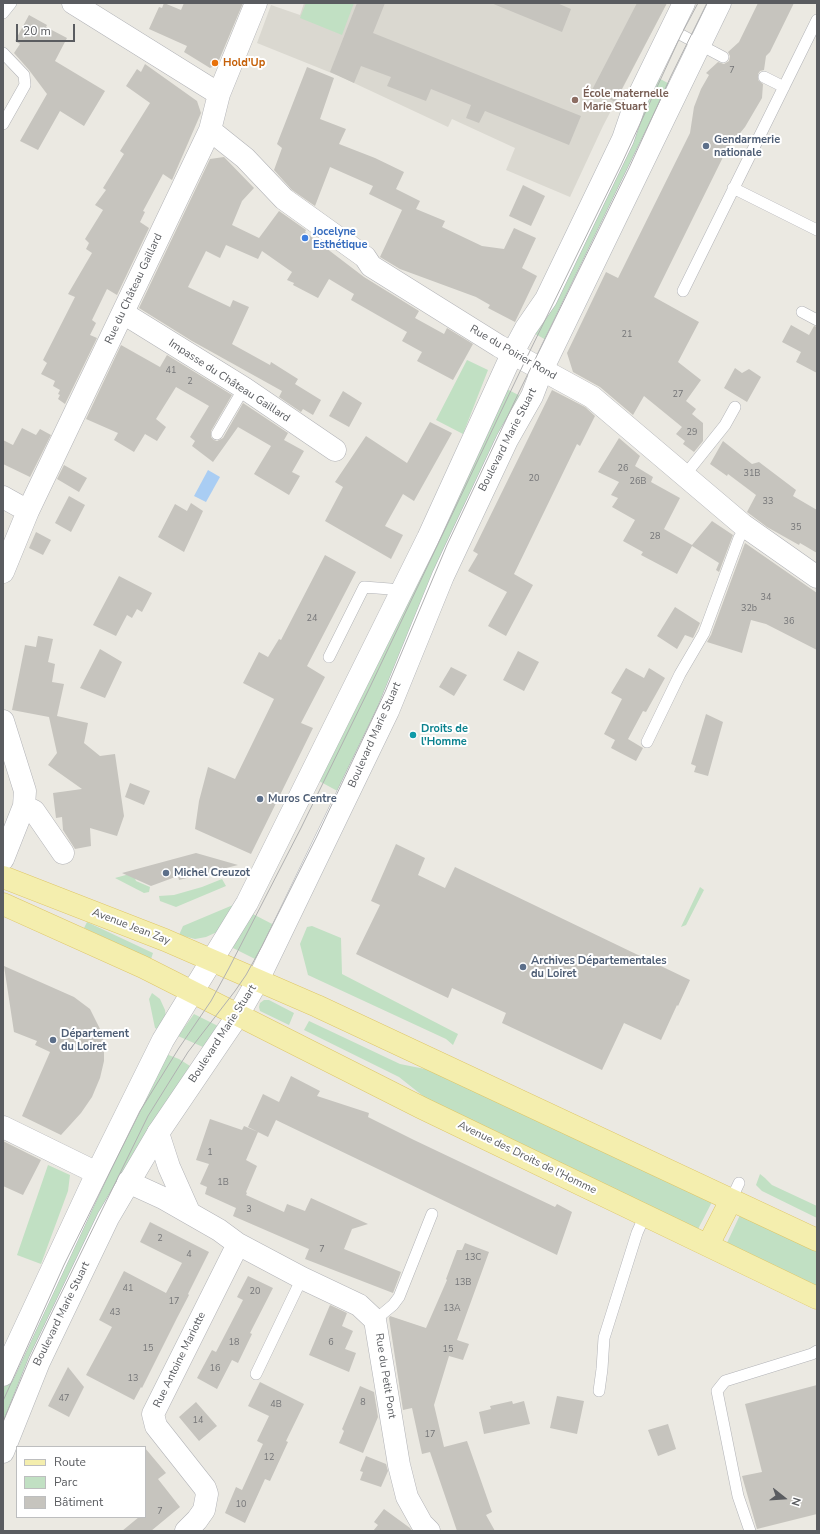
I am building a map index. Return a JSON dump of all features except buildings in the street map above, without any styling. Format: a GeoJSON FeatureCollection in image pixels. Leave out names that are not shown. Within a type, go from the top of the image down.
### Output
{"type":"FeatureCollection","features":[{"type":"Feature","properties":{"kind":"main road"},"geometry":{"type":"LineString","coordinates":[[73,3],[219,94]]}},
{"type":"Feature","properties":{"kind":"main road","name":"Rue du Château Gaillard"},"geometry":{"type":"LineString","coordinates":[[3,572],[28,511],[210,130],[219,94],[256,3]]}},
{"type":"Feature","properties":{"kind":"main road"},"geometry":{"type":"LineString","coordinates":[[3,1375],[97,1173],[163,1040],[247,903],[401,593],[428,538],[512,354],[526,328],[546,299],[623,139],[636,101],[684,3]]}},
{"type":"Feature","properties":{"kind":"main road","name":"Boulevard Marie Stuart"},"geometry":{"type":"LineString","coordinates":[[3,1452],[38,1362],[108,1218],[158,1133],[238,1015],[258,980],[382,724],[443,576],[507,440],[532,396],[542,370],[720,3]]}},
{"type":"Feature","properties":{"kind":"main road","name":"Rue du Poirier Rond"},"geometry":{"type":"LineString","coordinates":[[210,130],[244,158],[284,199],[365,257],[371,266],[512,354],[579,388],[592,397],[746,527],[817,577]]}},
{"type":"Feature","properties":{"kind":"main road","name":"Impasse du Château Gaillard"},"geometry":{"type":"LineString","coordinates":[[122,313],[244,388],[335,450]]}},
{"type":"Feature","properties":{"kind":"main road"},"geometry":{"type":"LineString","coordinates":[[3,497],[28,511]]}},
{"type":"Feature","properties":{"kind":"main road"},"geometry":{"type":"LineString","coordinates":[[3,721],[25,791],[24,806],[3,859]]}},
{"type":"Feature","properties":{"kind":"main road"},"geometry":{"type":"LineString","coordinates":[[24,806],[34,811],[63,853]]}},
{"type":"Feature","properties":{"kind":"main road","name":"Avenue Jean Zay"},"geometry":{"type":"LineString","coordinates":[[3,877],[165,940],[258,980]]}},
{"type":"Feature","properties":{"kind":"main road"},"geometry":{"type":"LineString","coordinates":[[3,904],[143,967],[238,1015]]}},
{"type":"Feature","properties":{"kind":"main road"},"geometry":{"type":"LineString","coordinates":[[258,980],[735,1192],[817,1240]]}},
{"type":"Feature","properties":{"kind":"main road","name":"Avenue des Droits de l'Homme"},"geometry":{"type":"LineString","coordinates":[[238,1015],[422,1108],[817,1298]]}},
{"type":"Feature","properties":{"kind":"main road"},"geometry":{"type":"LineString","coordinates":[[3,1127],[97,1173]]}},
{"type":"Feature","properties":{"kind":"main road"},"geometry":{"type":"LineString","coordinates":[[158,1133],[169,1167],[189,1212]]}},
{"type":"Feature","properties":{"kind":"main road","name":"Rue du Petit Pont"},"geometry":{"type":"LineString","coordinates":[[128,1182],[189,1212],[219,1230],[238,1244],[359,1306],[375,1320],[399,1465],[407,1497],[423,1528]]}},
{"type":"Feature","properties":{"kind":"main road"},"geometry":{"type":"LineString","coordinates":[[708,1245],[735,1192]]}},
{"type":"Feature","properties":{"kind":"main road","name":"Rue Antoine Mariotte"},"geometry":{"type":"LineString","coordinates":[[186,1531],[204,1510],[207,1494],[205,1488],[156,1426],[154,1414],[238,1244]]}},
{"type":"Feature","properties":{"kind":"lane"},"geometry":{"type":"LineString","coordinates":[[3,13],[11,3]]}},
{"type":"Feature","properties":{"kind":"lane"},"geometry":{"type":"LineString","coordinates":[[683,291],[817,20]]}},
{"type":"Feature","properties":{"kind":"lane"},"geometry":{"type":"LineString","coordinates":[[670,29],[723,57]]}},
{"type":"Feature","properties":{"kind":"lane"},"geometry":{"type":"LineString","coordinates":[[3,53],[24,75],[24,85],[3,124]]}},
{"type":"Feature","properties":{"kind":"lane"},"geometry":{"type":"LineString","coordinates":[[764,77],[784,87]]}},
{"type":"Feature","properties":{"kind":"lane"},"geometry":{"type":"LineString","coordinates":[[734,188],[817,230]]}},
{"type":"Feature","properties":{"kind":"lane"},"geometry":{"type":"LineString","coordinates":[[802,312],[817,320]]}},
{"type":"Feature","properties":{"kind":"lane"},"geometry":{"type":"LineString","coordinates":[[217,434],[244,388]]}},
{"type":"Feature","properties":{"kind":"lane"},"geometry":{"type":"LineString","coordinates":[[685,475],[725,424],[735,407]]}},
{"type":"Feature","properties":{"kind":"lane"},"geometry":{"type":"LineString","coordinates":[[647,742],[680,674],[704,632],[739,538],[746,527]]}},
{"type":"Feature","properties":{"kind":"lane"},"geometry":{"type":"LineString","coordinates":[[329,657],[364,587],[390,589],[401,593]]}},
{"type":"Feature","properties":{"kind":"lane"},"geometry":{"type":"LineString","coordinates":[[375,1320],[393,1305],[399,1297],[432,1214]]}},
{"type":"Feature","properties":{"kind":"lane"},"geometry":{"type":"LineString","coordinates":[[599,1391],[604,1338],[637,1233],[645,1215]]}},
{"type":"Feature","properties":{"kind":"lane"},"geometry":{"type":"LineString","coordinates":[[256,1374],[302,1278]]}},
{"type":"Feature","properties":{"kind":"lane"},"geometry":{"type":"LineString","coordinates":[[750,1531],[738,1496],[717,1391],[725,1381],[812,1354],[817,1351]]}},
{"type":"Feature","properties":{"kind":"shaded area"},"geometry":{"type":"Polygon","coordinates":[[[304,3],[667,3],[603,126],[570,197],[506,170],[515,148],[452,119],[448,127],[339,76],[257,43],[271,5],[300,15],[304,3]]]}},
{"type":"Feature","properties":{"kind":"green space"},"geometry":{"type":"Polygon","coordinates":[[[306,3],[354,3],[342,35],[300,18],[306,3]]]}},
{"type":"Feature","properties":{"kind":"green space"},"geometry":{"type":"Polygon","coordinates":[[[653,75],[675,87],[548,341],[530,331],[653,75]]]}},
{"type":"Feature","properties":{"kind":"green space"},"geometry":{"type":"Polygon","coordinates":[[[467,360],[488,370],[463,434],[436,420],[467,360]]]}},
{"type":"Feature","properties":{"kind":"green space"},"geometry":{"type":"Polygon","coordinates":[[[503,387],[526,399],[343,794],[319,781],[503,387]]]}},
{"type":"Feature","properties":{"kind":"green space"},"geometry":{"type":"Polygon","coordinates":[[[133,873],[136,881],[150,887],[149,892],[144,893],[115,878],[133,873]]]}},
{"type":"Feature","properties":{"kind":"green space"},"geometry":{"type":"Polygon","coordinates":[[[222,879],[226,886],[176,907],[160,901],[159,896],[174,895],[202,887],[222,879]]]}},
{"type":"Feature","properties":{"kind":"green space"},"geometry":{"type":"Polygon","coordinates":[[[700,887],[704,890],[686,925],[681,927],[700,887]]]}},
{"type":"Feature","properties":{"kind":"green space"},"geometry":{"type":"Polygon","coordinates":[[[233,905],[240,908],[217,932],[206,937],[195,939],[179,935],[183,926],[233,905]]]}},
{"type":"Feature","properties":{"kind":"green space"},"geometry":{"type":"Polygon","coordinates":[[[249,912],[276,926],[259,961],[232,947],[249,912]]]}},
{"type":"Feature","properties":{"kind":"green space"},"geometry":{"type":"Polygon","coordinates":[[[87,922],[153,953],[151,959],[84,928],[87,922]]]}},
{"type":"Feature","properties":{"kind":"green space"},"geometry":{"type":"Polygon","coordinates":[[[312,926],[341,938],[342,974],[458,1034],[453,1045],[446,1039],[308,975],[300,944],[307,927],[312,926]]]}},
{"type":"Feature","properties":{"kind":"green space"},"geometry":{"type":"Polygon","coordinates":[[[152,993],[160,999],[165,1010],[166,1018],[162,1031],[155,1028],[149,999],[152,993]]]}},
{"type":"Feature","properties":{"kind":"green space"},"geometry":{"type":"Polygon","coordinates":[[[264,1000],[269,1000],[294,1013],[289,1025],[260,1011],[260,1003],[264,1000]]]}},
{"type":"Feature","properties":{"kind":"green space"},"geometry":{"type":"Polygon","coordinates":[[[194,1014],[218,1026],[219,1029],[203,1047],[178,1036],[194,1014]]]}},
{"type":"Feature","properties":{"kind":"green space"},"geometry":{"type":"Polygon","coordinates":[[[309,1021],[400,1064],[440,1072],[712,1202],[697,1231],[428,1100],[399,1077],[304,1030],[309,1021]]]}},
{"type":"Feature","properties":{"kind":"green space"},"geometry":{"type":"Polygon","coordinates":[[[166,1054],[179,1059],[190,1066],[154,1121],[3,1440],[3,1390],[20,1351],[166,1054]]]}},
{"type":"Feature","properties":{"kind":"green space"},"geometry":{"type":"Polygon","coordinates":[[[48,1165],[70,1175],[68,1191],[41,1264],[17,1255],[48,1165]]]}},
{"type":"Feature","properties":{"kind":"green space"},"geometry":{"type":"Polygon","coordinates":[[[760,1174],[772,1185],[817,1206],[817,1218],[762,1191],[756,1185],[760,1174]]]}},
{"type":"Feature","properties":{"kind":"green space"},"geometry":{"type":"Polygon","coordinates":[[[740,1215],[817,1251],[817,1288],[726,1245],[740,1215]]]}},
{"type":"Feature","properties":{"kind":"water"},"geometry":{"type":"Polygon","coordinates":[[[208,470],[220,477],[206,502],[194,496],[208,470]]]}},
{"type":"Feature","properties":{"kind":"tram line"},"geometry":{"type":"LineString","coordinates":[[3,1401],[64,1265],[140,1111],[179,1048],[211,1001],[301,828],[370,687],[525,361],[621,165],[681,35],[698,3]]}},
{"type":"Feature","properties":{"kind":"tram line"},"geometry":{"type":"LineString","coordinates":[[3,1422],[30,1358],[148,1116],[188,1052],[246,975],[317,836],[385,692],[447,545],[520,390],[629,168],[671,76],[707,3]]}},
{"type":"Feature","properties":{"kind":"place","name":"Hold'Up"},"geometry":{"type":"Point","coordinates":[215,63]}},
{"type":"Feature","properties":{"kind":"place","name":"École maternelle Marie Stuart"},"geometry":{"type":"Point","coordinates":[575,100]}},
{"type":"Feature","properties":{"kind":"place","name":"Gendarmerie nationale"},"geometry":{"type":"Point","coordinates":[706,146]}},
{"type":"Feature","properties":{"kind":"place","name":"Jocelyne Esthétique"},"geometry":{"type":"Point","coordinates":[305,238]}},
{"type":"Feature","properties":{"kind":"place","name":"Droits de l'Homme"},"geometry":{"type":"Point","coordinates":[413,735]}},
{"type":"Feature","properties":{"kind":"place","name":"Muros Centre"},"geometry":{"type":"Point","coordinates":[260,799]}},
{"type":"Feature","properties":{"kind":"place","name":"Michel Creuzot"},"geometry":{"type":"Point","coordinates":[166,873]}},
{"type":"Feature","properties":{"kind":"place","name":"Archives Départementales du Loiret"},"geometry":{"type":"Point","coordinates":[523,967]}},
{"type":"Feature","properties":{"kind":"place","name":"Département du Loiret"},"geometry":{"type":"Point","coordinates":[53,1040]}}]}
